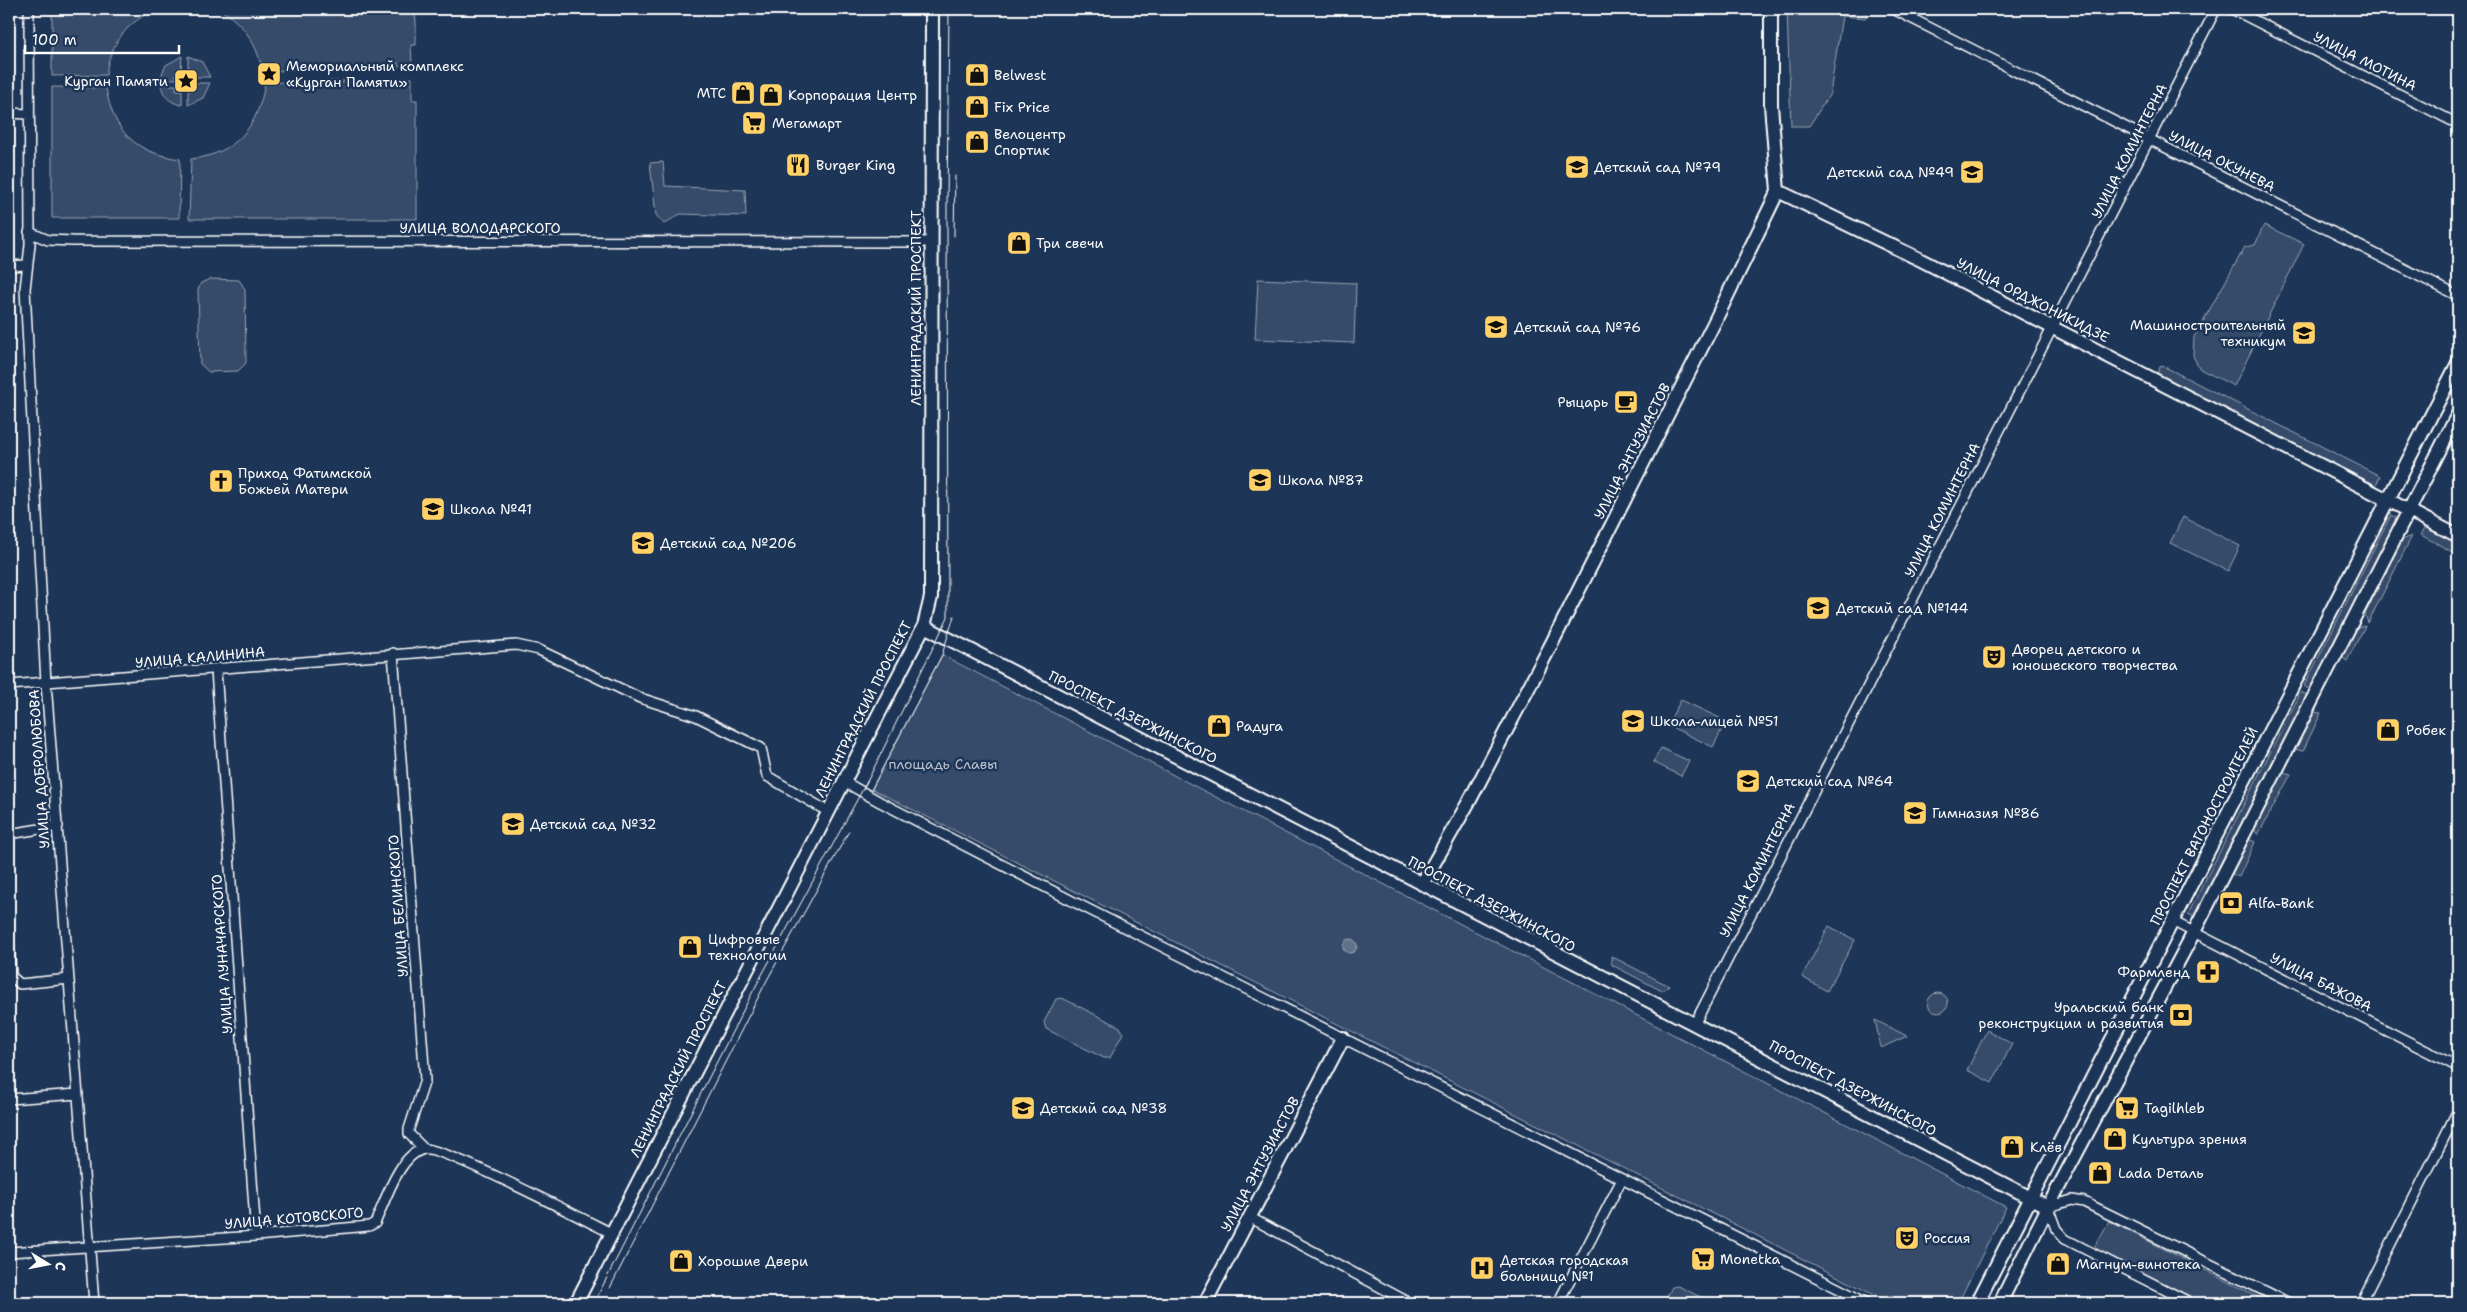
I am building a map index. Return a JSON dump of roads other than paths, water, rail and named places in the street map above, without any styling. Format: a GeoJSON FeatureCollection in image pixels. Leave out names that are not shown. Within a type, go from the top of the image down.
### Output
{"type":"FeatureCollection","features":[{"type":"Feature","properties":{"kind":"main road","name":"ЛЕНИНГРАДСКИЙ ПРОСПЕКТ"},"geometry":{"type":"LineString","coordinates":[[576,1303],[827,811],[924,626],[931,598],[932,9]]}},
{"type":"Feature","properties":{"kind":"main road","name":"УЛИЦА ЭНТУЗИАСТОВ"},"geometry":{"type":"LineString","coordinates":[[1422,884],[1471,798],[1552,643],[1711,330],[1778,191],[1772,105],[1771,9]]}},
{"type":"Feature","properties":{"kind":"main road","name":"УЛИЦА ОРДЖОНИКИДЗЕ"},"geometry":{"type":"LineString","coordinates":[[1778,191],[2054,328],[2458,536]]}},
{"type":"Feature","properties":{"kind":"main road","name":"ПРОСПЕКТ ВАГОНОСТРОИТЕЛЕЙ"},"geometry":{"type":"LineString","coordinates":[[1977,1303],[2029,1198],[2458,363]]}},
{"type":"Feature","properties":{"kind":"main road"},"geometry":{"type":"LineString","coordinates":[[2000,1303],[2048,1207],[2194,932],[2458,414]]}},
{"type":"Feature","properties":{"kind":"main road","name":"ПРОСПЕКТ ДЗЕРЖИНСКОГО"},"geometry":{"type":"LineString","coordinates":[[924,626],[1694,1024],[1772,1062],[2048,1207]]}},
{"type":"Feature","properties":{"kind":"main road","name":"УЛИЦА ЭНТУЗИАСТОВ"},"geometry":{"type":"LineString","coordinates":[[1205,1303],[1343,1038]]}},
{"type":"Feature","properties":{"kind":"street","name":"УЛИЦА ДОБРОЛЮБОВА"},"geometry":{"type":"LineString","coordinates":[[28,9],[29,232],[25,289],[46,683],[94,1303]]}},
{"type":"Feature","properties":{"kind":"street","name":"УЛИЦА ОКУНЕВА"},"geometry":{"type":"LineString","coordinates":[[1893,9],[2458,296]]}},
{"type":"Feature","properties":{"kind":"street","name":"УЛИЦА КОМИНТЕРНА"},"geometry":{"type":"LineString","coordinates":[[1694,1024],[1977,472],[2054,328],[2216,9]]}},
{"type":"Feature","properties":{"kind":"street","name":"УЛИЦА МОТИНА"},"geometry":{"type":"LineString","coordinates":[[2232,9],[2458,124]]}},
{"type":"Feature","properties":{"kind":"street"},"geometry":{"type":"LineString","coordinates":[[9,113],[29,114]]}},
{"type":"Feature","properties":{"kind":"street","name":"УЛИЦА ВОЛОДАРСКОГО"},"geometry":{"type":"LineString","coordinates":[[29,232],[48,240],[932,242]]}},
{"type":"Feature","properties":{"kind":"street"},"geometry":{"type":"LineString","coordinates":[[9,266],[26,265]]}},
{"type":"Feature","properties":{"kind":"street"},"geometry":{"type":"LineString","coordinates":[[393,653],[516,645],[540,650],[640,698],[682,710],[713,723],[761,748],[768,776],[827,811]]}},
{"type":"Feature","properties":{"kind":"street","name":"УЛИЦА КАЛИНИНА"},"geometry":{"type":"LineString","coordinates":[[9,685],[216,670],[393,653]]}},
{"type":"Feature","properties":{"kind":"street","name":"УЛИЦА БЕЛИНСКОГО"},"geometry":{"type":"LineString","coordinates":[[393,653],[425,1080],[408,1129],[409,1134],[424,1150]]}},
{"type":"Feature","properties":{"kind":"street","name":"УЛИЦА ЛУНАЧАРСКОГО"},"geometry":{"type":"LineString","coordinates":[[216,670],[256,1236]]}},
{"type":"Feature","properties":{"kind":"street"},"geometry":{"type":"LineString","coordinates":[[843,781],[1063,897],[1867,1303]]}},
{"type":"Feature","properties":{"kind":"street"},"geometry":{"type":"LineString","coordinates":[[9,834],[58,826]]}},
{"type":"Feature","properties":{"kind":"street","name":"УЛИЦА БАЖОВА"},"geometry":{"type":"LineString","coordinates":[[2172,921],[2458,1067]]}},
{"type":"Feature","properties":{"kind":"street"},"geometry":{"type":"LineString","coordinates":[[9,941],[10,976],[20,984],[69,979]]}},
{"type":"Feature","properties":{"kind":"street"},"geometry":{"type":"LineString","coordinates":[[9,1099],[78,1094]]}},
{"type":"Feature","properties":{"kind":"street"},"geometry":{"type":"LineString","coordinates":[[2361,1303],[2458,1110]]}},
{"type":"Feature","properties":{"kind":"street"},"geometry":{"type":"LineString","coordinates":[[424,1150],[433,1150],[460,1160],[611,1233]]}},
{"type":"Feature","properties":{"kind":"street","name":"УЛИЦА КОТОВСКОГО"},"geometry":{"type":"LineString","coordinates":[[9,1252],[256,1236],[369,1226],[375,1223],[400,1169],[412,1156],[424,1150]]}},
{"type":"Feature","properties":{"kind":"street"},"geometry":{"type":"LineString","coordinates":[[1558,1303],[1622,1179]]}},
{"type":"Feature","properties":{"kind":"street"},"geometry":{"type":"LineString","coordinates":[[2191,1303],[2065,1239],[2056,1228],[2048,1207],[2072,1200],[2084,1202],[2289,1303]]}},
{"type":"Feature","properties":{"kind":"street"},"geometry":{"type":"LineString","coordinates":[[1249,1217],[1410,1303]]}},
{"type":"Feature","properties":{"kind":"tram line"},"geometry":{"type":"LineString","coordinates":[[594,1303],[751,995],[870,776],[948,617],[947,206],[949,9]]}},
{"type":"Feature","properties":{"kind":"tram line"},"geometry":{"type":"LineString","coordinates":[[954,236],[955,176]]}},
{"type":"Feature","properties":{"kind":"tram line"},"geometry":{"type":"LineString","coordinates":[[871,790],[942,655],[954,616]]}},
{"type":"Feature","properties":{"kind":"tram line"},"geometry":{"type":"LineString","coordinates":[[610,1288],[766,982],[849,831]]}},
{"type":"Feature","properties":{"kind":"place","name":"Мемориальный комплекс «Курган Памяти»"},"geometry":{"type":"Point","coordinates":[269,74]}},
{"type":"Feature","properties":{"kind":"place","name":"Belwest"},"geometry":{"type":"Point","coordinates":[977,75]}},
{"type":"Feature","properties":{"kind":"place","name":"Курган Памяти"},"geometry":{"type":"Point","coordinates":[186,81]}},
{"type":"Feature","properties":{"kind":"place","name":"МТС"},"geometry":{"type":"Point","coordinates":[743,93]}},
{"type":"Feature","properties":{"kind":"place","name":"Корпорация Центр"},"geometry":{"type":"Point","coordinates":[771,95]}},
{"type":"Feature","properties":{"kind":"place","name":"Fix Price"},"geometry":{"type":"Point","coordinates":[977,107]}},
{"type":"Feature","properties":{"kind":"place","name":"Мегамарт"},"geometry":{"type":"Point","coordinates":[754,123]}},
{"type":"Feature","properties":{"kind":"place","name":"Велоцентр Спортик"},"geometry":{"type":"Point","coordinates":[977,142]}},
{"type":"Feature","properties":{"kind":"place","name":"Burger King"},"geometry":{"type":"Point","coordinates":[798,165]}},
{"type":"Feature","properties":{"kind":"place","name":"Детский сад №79"},"geometry":{"type":"Point","coordinates":[1577,167]}},
{"type":"Feature","properties":{"kind":"place","name":"Детский сад №49"},"geometry":{"type":"Point","coordinates":[1972,172]}},
{"type":"Feature","properties":{"kind":"place","name":"Три свечи"},"geometry":{"type":"Point","coordinates":[1019,243]}},
{"type":"Feature","properties":{"kind":"place","name":"Детский сад №76"},"geometry":{"type":"Point","coordinates":[1496,327]}},
{"type":"Feature","properties":{"kind":"place","name":"Машиностроительный техникум"},"geometry":{"type":"Point","coordinates":[2304,333]}},
{"type":"Feature","properties":{"kind":"place","name":"Рыцарь"},"geometry":{"type":"Point","coordinates":[1626,402]}},
{"type":"Feature","properties":{"kind":"place","name":"Школа №87"},"geometry":{"type":"Point","coordinates":[1260,480]}},
{"type":"Feature","properties":{"kind":"place","name":"Приход Фатимской Божьей Матери"},"geometry":{"type":"Point","coordinates":[221,481]}},
{"type":"Feature","properties":{"kind":"place","name":"Школа №41"},"geometry":{"type":"Point","coordinates":[433,509]}},
{"type":"Feature","properties":{"kind":"place","name":"Детский сад №206"},"geometry":{"type":"Point","coordinates":[643,543]}},
{"type":"Feature","properties":{"kind":"place","name":"Детский сад №144"},"geometry":{"type":"Point","coordinates":[1818,608]}},
{"type":"Feature","properties":{"kind":"place","name":"Дворец детского и юношеского творчества"},"geometry":{"type":"Point","coordinates":[1994,657]}},
{"type":"Feature","properties":{"kind":"place","name":"Школа-лицей №51"},"geometry":{"type":"Point","coordinates":[1633,721]}},
{"type":"Feature","properties":{"kind":"place","name":"Радуга"},"geometry":{"type":"Point","coordinates":[1219,726]}},
{"type":"Feature","properties":{"kind":"place","name":"Робек"},"geometry":{"type":"Point","coordinates":[2388,730]}},
{"type":"Feature","properties":{"kind":"place","name":"Детский сад №64"},"geometry":{"type":"Point","coordinates":[1748,781]}},
{"type":"Feature","properties":{"kind":"place","name":"Гимназия №86"},"geometry":{"type":"Point","coordinates":[1915,813]}},
{"type":"Feature","properties":{"kind":"place","name":"Детский сад №32"},"geometry":{"type":"Point","coordinates":[513,824]}},
{"type":"Feature","properties":{"kind":"place","name":"Alfa-Bank"},"geometry":{"type":"Point","coordinates":[2231,903]}},
{"type":"Feature","properties":{"kind":"place","name":"Цифровые технологии"},"geometry":{"type":"Point","coordinates":[690,947]}},
{"type":"Feature","properties":{"kind":"place","name":"Фармленд"},"geometry":{"type":"Point","coordinates":[2208,972]}},
{"type":"Feature","properties":{"kind":"place","name":"Уральский банк реконструкции и развития"},"geometry":{"type":"Point","coordinates":[2181,1015]}},
{"type":"Feature","properties":{"kind":"place","name":"Детский сад №38"},"geometry":{"type":"Point","coordinates":[1023,1108]}},
{"type":"Feature","properties":{"kind":"place","name":"Tagilhleb"},"geometry":{"type":"Point","coordinates":[2127,1108]}},
{"type":"Feature","properties":{"kind":"place","name":"Культура зрения"},"geometry":{"type":"Point","coordinates":[2115,1139]}},
{"type":"Feature","properties":{"kind":"place","name":"Клёв"},"geometry":{"type":"Point","coordinates":[2012,1147]}},
{"type":"Feature","properties":{"kind":"place","name":"Lada Dеталь"},"geometry":{"type":"Point","coordinates":[2100,1173]}},
{"type":"Feature","properties":{"kind":"place","name":"Россия"},"geometry":{"type":"Point","coordinates":[1907,1238]}},
{"type":"Feature","properties":{"kind":"place","name":"Monetka"},"geometry":{"type":"Point","coordinates":[1703,1259]}},
{"type":"Feature","properties":{"kind":"place","name":"Хорошие Двери"},"geometry":{"type":"Point","coordinates":[681,1261]}},
{"type":"Feature","properties":{"kind":"place","name":"Магнум-винотека"},"geometry":{"type":"Point","coordinates":[2058,1264]}},
{"type":"Feature","properties":{"kind":"place","name":"Детская городская больница №1"},"geometry":{"type":"Point","coordinates":[1482,1268]}},
{"type":"Feature","properties":{"kind":"park label","name":"площадь Славы"},"geometry":{"type":"Point","coordinates":[943,764]}}]}
